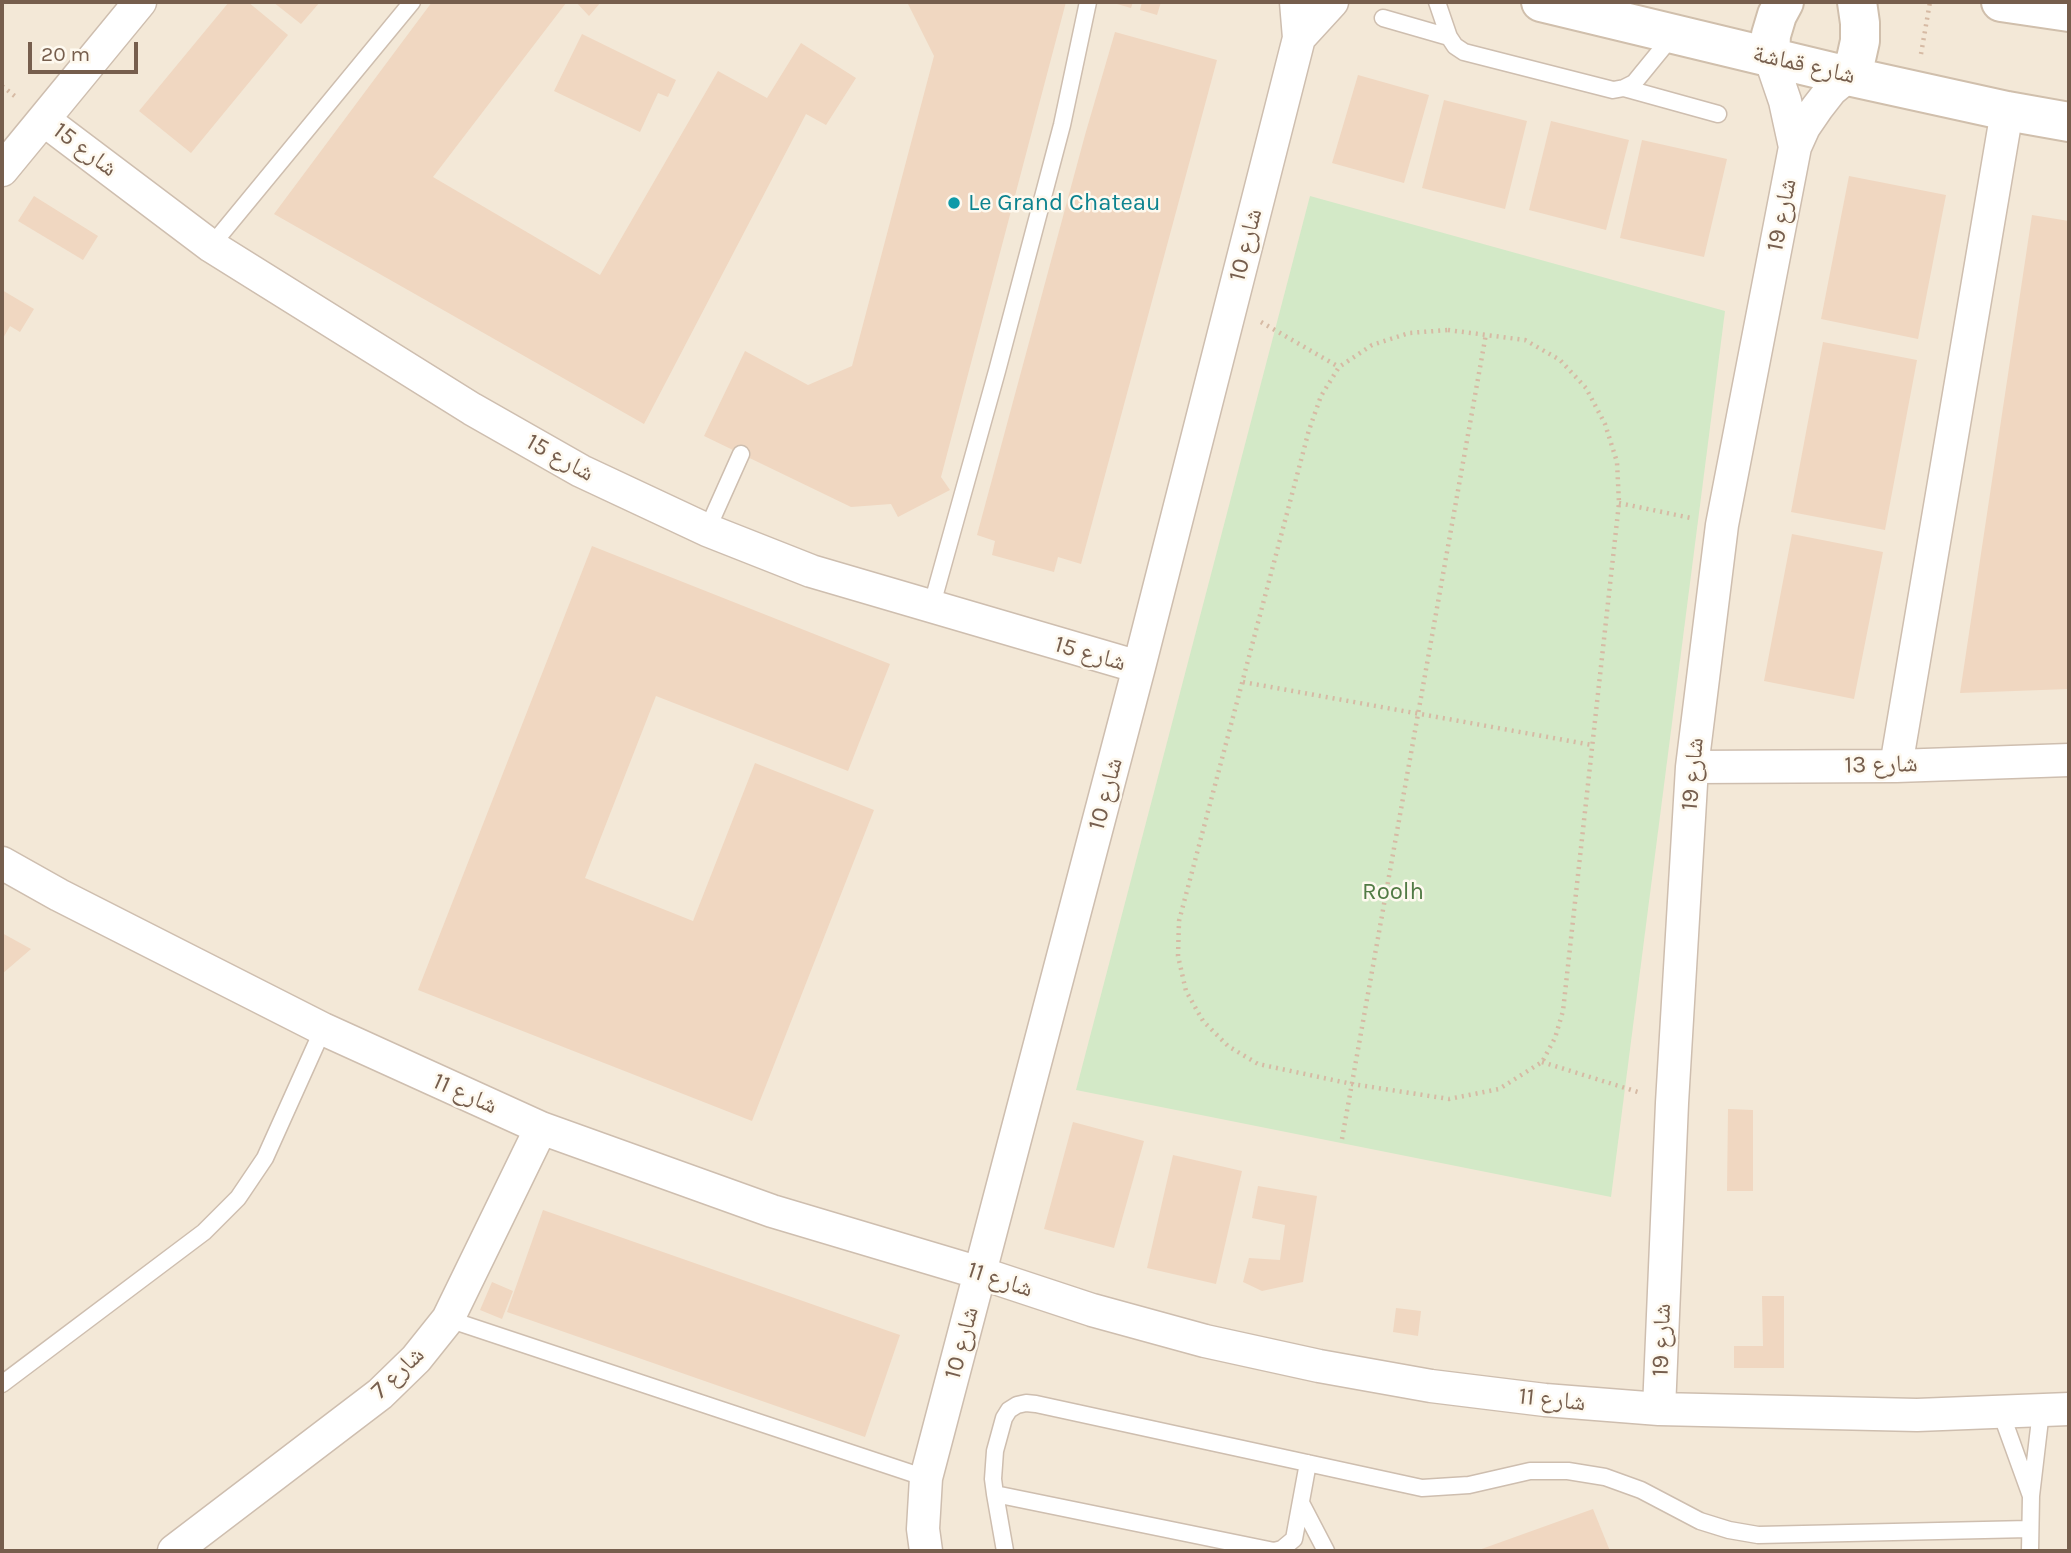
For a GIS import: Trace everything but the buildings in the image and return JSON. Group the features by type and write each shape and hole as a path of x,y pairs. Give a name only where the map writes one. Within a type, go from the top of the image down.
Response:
{"street":[{"path":"2,170 140,2"},
{"name":"شارع 10","path":"926,1551 923,1529 926,1478 1139,667 1299,38 1296,2"},
{"name":"شارع 10","path":"1299,38 1332,2"},
{"name":"شارع قماشة","path":"1541,2 1848,76 2069,122"},
{"path":"1770,57 1771,36 1784,2"},
{"path":"1848,76 1860,41 1857,2"},
{"path":"2001,2 2069,12"},
{"name":"شارع 19","path":"1770,57 1785,101 1795,147"},
{"name":"شارع 19","path":"1659,1409 1672,1103 1692,767 1722,525 1795,147 1817,108 1831,90 1848,76"},
{"path":"1896,766 2007,111"},
{"name":"شارع 15","path":"44,120 211,246 472,409 581,471 707,530 811,571 1139,667"},
{"name":"شارع 13","path":"1692,767 1896,766 2069,760"},
{"name":"شارع 11","path":"2,863 96,914 323,1029 541,1128 772,1210 1117,1317 1205,1341 1319,1366 1431,1386 1545,1400 1659,1409 1917,1415 2055,1410"},
{"name":"شارع 7","path":"174,1551 380,1394 416,1359 448,1320 541,1128"}],"lane":[{"path":"211,246 412,2"},
{"path":"931,608 1062,125 1088,2"},
{"path":"1437,2 1449,37 1455,46 1464,52 1613,90 1634,83 1674,34"},
{"path":"1382,18 1449,37"},
{"path":"1625,88 1718,114"},
{"path":"707,530 741,454"},
{"path":"2,1384 204,1232 238,1198 265,1158 323,1029"},
{"path":"448,1320 926,1478"},
{"path":"1005,1551 993,1465 1004,1418 1009,1410 1026,1403 1422,1488 1469,1485 1530,1471 1568,1471 1605,1477 1641,1490 1700,1521 1790,1543 2029,1529"},
{"path":"2029,1551 2031,1496 2055,1410"},
{"path":"2001,1413 2031,1496"},
{"path":"995,1494 1274,1551 1282,1549 1294,1539 1308,1463"},
{"path":"1301,1503 1326,1551"}],"path":[{"path":"1230,305 1339,367"},
{"path":"1448,330 1486,334 1525,340 1560,360 1586,388 1605,424 1617,462 1619,503 1563,1012 1555,1038 1542,1062 1499,1089 1449,1099 1352,1084 1258,1064 1227,1046 1203,1021 1186,991 1178,956 1179,921 1314,412 1321,396 1339,367 1373,345 1409,332 1448,330"},
{"path":"1342,1139 1486,334"},
{"path":"1619,503 1722,525"},
{"path":"1243,682 1592,745"},
{"path":"1542,1062 1672,1103"}],"shaded area":[{"path":"2,2 2069,2 2069,1551 2,1551"}],"green space":[{"name":"Roolh","path":"1310,196 1725,311 1611,1197 1076,1090"}],"place":[{"name":"Le Grand Chateau","path":"954,203"}]}
